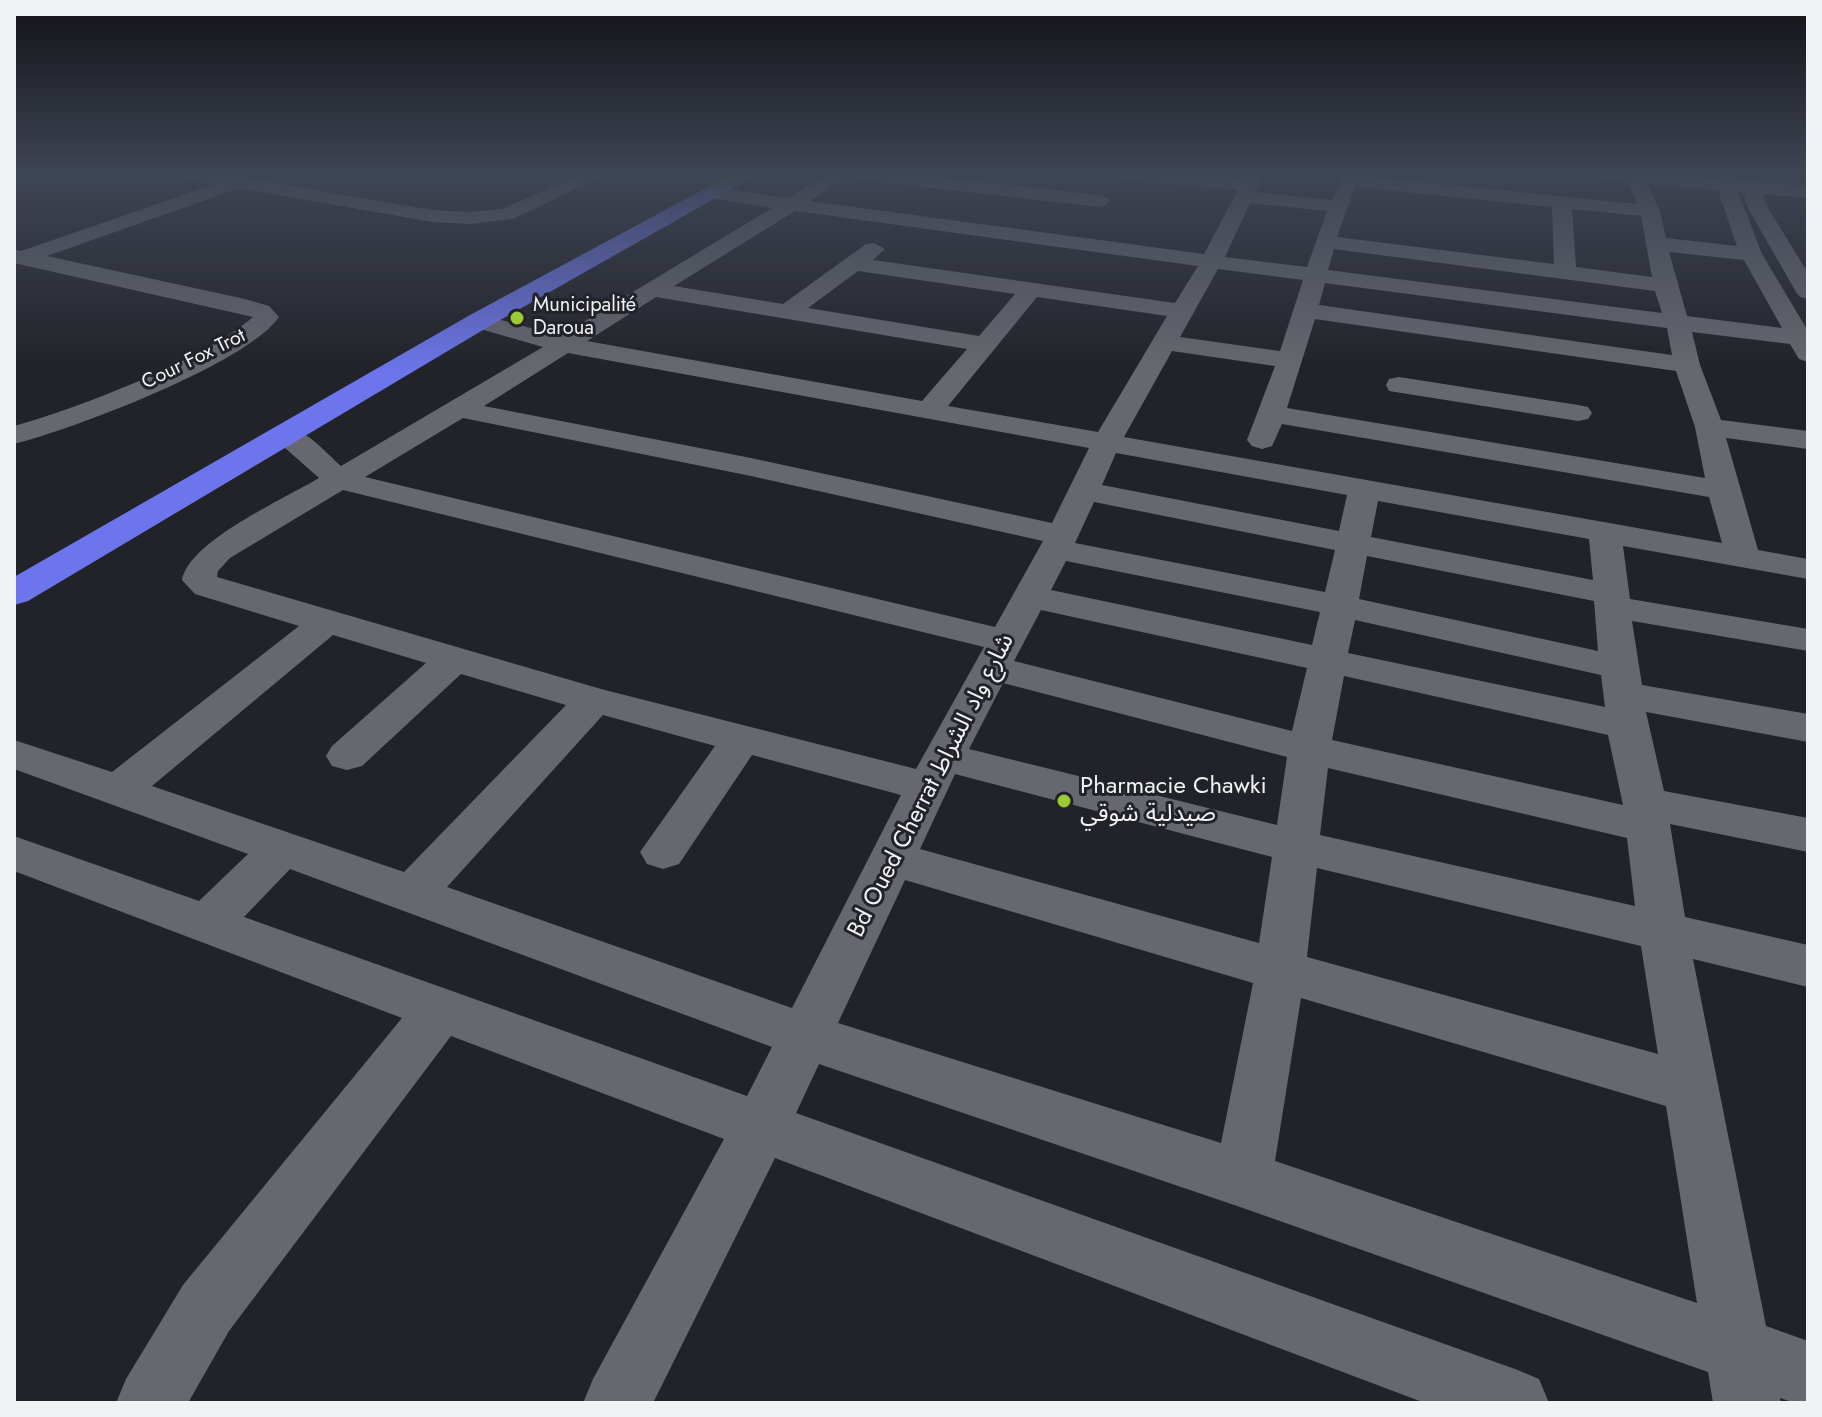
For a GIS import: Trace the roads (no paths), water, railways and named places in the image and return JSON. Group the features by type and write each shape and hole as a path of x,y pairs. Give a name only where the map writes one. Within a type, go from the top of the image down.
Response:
{"highway":[{"path":"14,564 259,424 611,240"},
{"path":"14,593 621,240"}],"street":[{"path":"17,258 69,240"},
{"path":"733,240 459,409 218,551 201,568 199,580 207,587 329,620 594,700 742,739 936,772 1295,846 1808,966"},
{"path":"790,310 886,240"},
{"path":"1052,240 1678,324 1803,346"},
{"name":"Bd Oued Cherrat شارع واد الشراط","path":"629,1399 936,772 1031,597 1106,443 1222,240"},
{"path":"1559,240 1565,272"},
{"path":"1657,240 1665,285 1687,365 1709,427 1743,557"},
{"path":"1747,240 1751,254 1803,346"},
{"path":"1778,240 1798,264 1808,292"},
{"path":"1254,468 1317,276 1325,242 1421,246 1496,263 1665,285"},
{"path":"1658,244 1751,254"},
{"name":"Cour Fox Trot","path":"14,435 43,427 209,356 249,335 267,317 261,311 237,304 17,258"},
{"path":"1491,336 1496,263"},
{"path":"855,264 1032,289 1290,360"},
{"path":"929,410 1032,289"},
{"path":"653,290 984,344"},
{"path":"1306,310 1491,336 1576,381"},
{"path":"479,321 565,345 1808,569"},
{"path":"1391,435 1411,325"},
{"path":"1399,385 1576,381 1687,365"},
{"path":"1576,381 1582,467"},
{"path":"459,409 751,467 1059,542 1338,605 1624,696"},
{"path":"1270,414 1723,490"},
{"path":"1709,427 1808,440"},
{"path":"286,434 339,480 1000,654 1309,749 1647,815 1808,835"},
{"path":"1478,510 1485,451"},
{"path":"1082,490 1808,640"},
{"path":"1243,1179 1280,973 1309,749 1364,490"},
{"path":"1605,533 1624,696 1747,1403"},
{"path":"1031,597 1327,661 1624,696 1808,728"},
{"path":"117,791 329,620"},
{"path":"347,756 455,658"},
{"path":"412,894 594,700"},
{"path":"663,852 742,739"},
{"path":"14,754 805,1036 1243,1179 1808,1374"},
{"path":"208,922 282,849"},
{"path":"14,853 208,922 760,1129 1515,1403"},
{"path":"892,859 1280,973 1693,1089"},
{"path":"150,1403 206,1308 441,1009"}],"place":[{"name":"Municipalité Daroua","path":"517,318"},
{"name":"Pharmacie Chawki صيدلية شوقي","path":"1064,801"}]}
